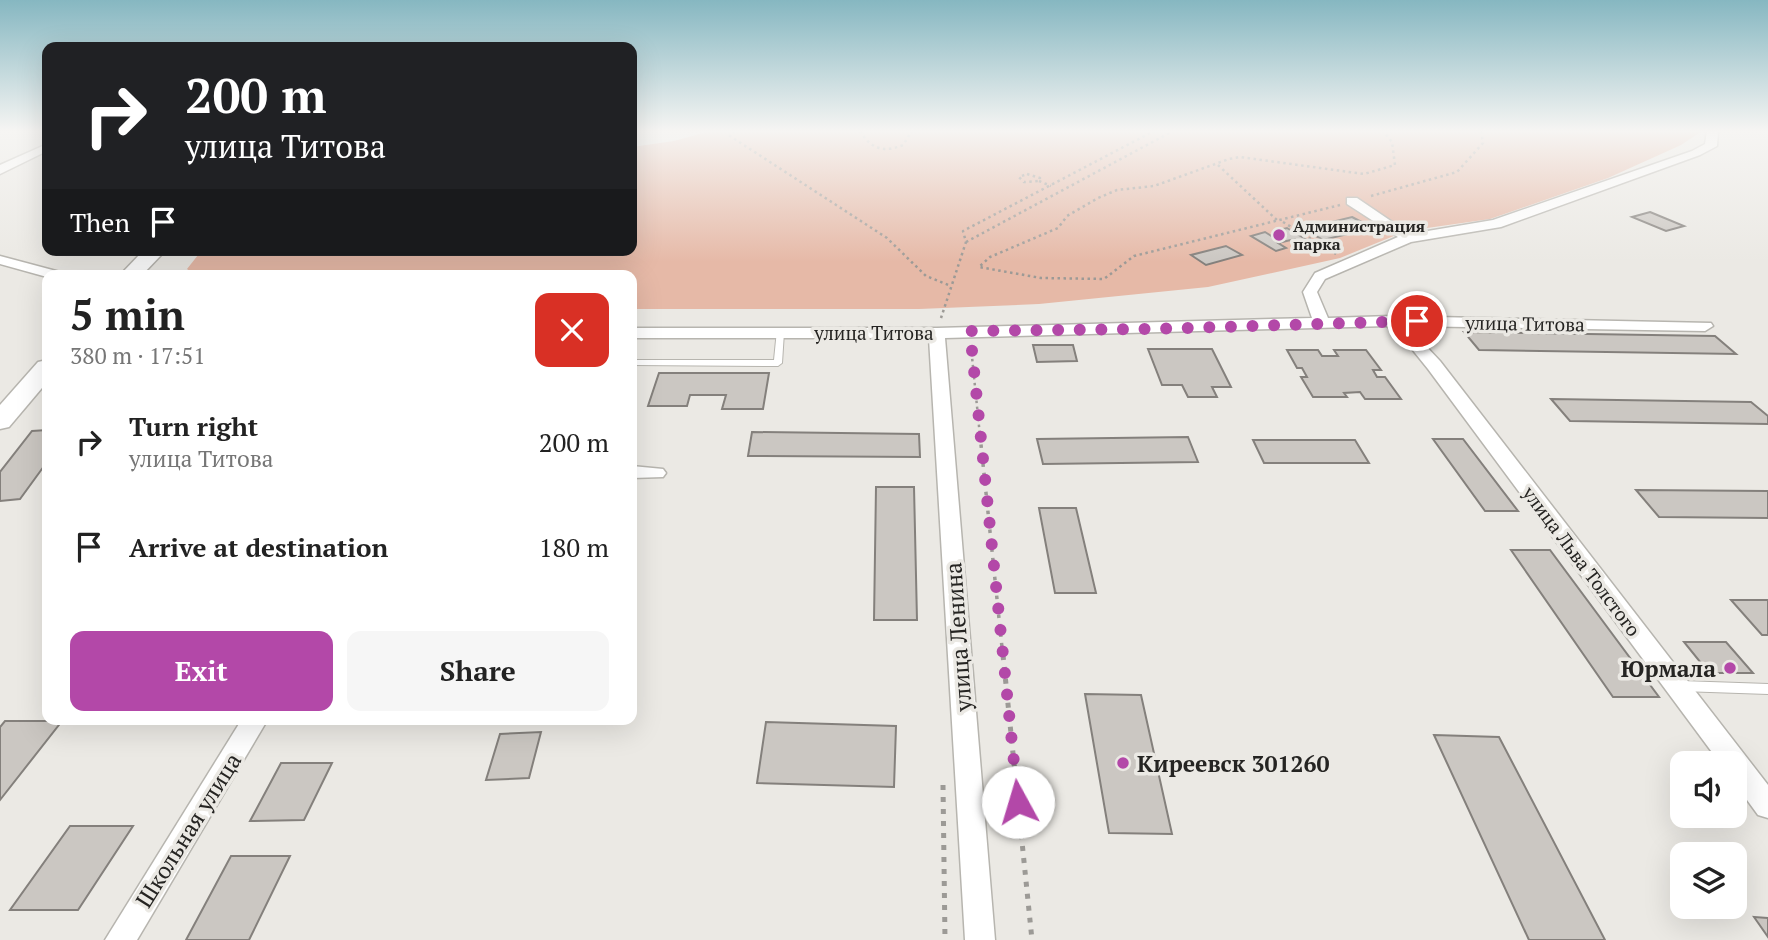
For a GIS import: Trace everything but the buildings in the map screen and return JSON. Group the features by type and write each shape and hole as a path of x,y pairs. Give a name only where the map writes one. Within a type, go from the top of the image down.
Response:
{"main road":[{"path":"135,270 150,256"},
{"path":"0,421 42,373"}],"street":[{"path":"1322,323 1310,292 1320,276 1408,237 1496,224 1635,175"},
{"path":"1352,201 1408,237"},
{"path":"0,260 42,271"},
{"name":"улица Титова","path":"637,334 937,333 1391,321 1705,326"},
{"name":"улица Льва Толстого","path":"1391,321 1409,335 1434,365 1768,806"},
{"name":"улица Ленина","path":"937,333 980,940"},
{"path":"637,472 656,472"},
{"name":"Школьная улица","path":"120,940 252,725"}],"lane":[{"path":"637,363 778,363 780,332"},
{"path":"1678,686 1768,689"}],"path":[{"path":"790,175 887,238 926,276 951,286"},
{"path":"1039,181 1040,178 1035,175 1019,177 1027,183 1039,181 1051,186"},
{"path":"937,333 966,242 963,231 1072,175"},
{"path":"966,242 1091,175"},
{"path":"1188,175 1154,186 1117,190 1098,198 1067,216 1058,228 990,257 979,267 985,272 1001,275 1049,277 1092,283 1114,274 1125,259 1133,256 1281,222 1450,175"},
{"path":"1229,175 1281,222 1349,263"},
{"path":"970,331 1032,940"},
{"path":"943,776 945,940"}],"shaded area":[{"path":"637,175 1615,175 1490,219 1406,231 1340,258 1208,287 1039,304 919,309 637,309 637,270 187,269 197,256 637,256"}],"place":[{"name":"Администрация парка","path":"1279,235"},
{"name":"Юрмала","path":"1730,668"},
{"name":"Киреевск 301260","path":"1123,763"}],"route":[{"path":"1018,802 970,331 1417,321"}]}
